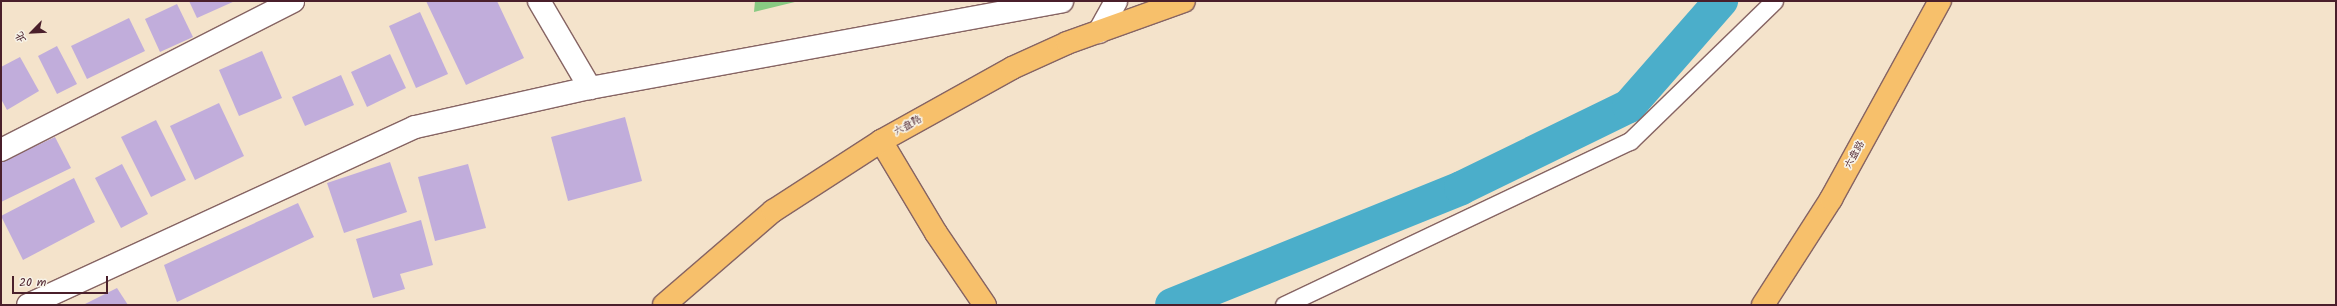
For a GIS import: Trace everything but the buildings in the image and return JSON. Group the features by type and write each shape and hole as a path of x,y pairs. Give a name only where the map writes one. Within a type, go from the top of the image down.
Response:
{"main road":[{"name":"六盘路","path":"664,305 773,210 881,141 1012,68 1098,32 1184,1"},
{"name":"六盘路","path":"1763,305 1831,199 1940,1"},
{"path":"881,141 936,233 985,305"}],"street":[{"path":"1,150 293,1"},
{"path":"539,1 590,88"},
{"path":"28,305 415,128 590,88 1062,1"},
{"path":"1098,32 1116,1"}],"lane":[{"path":"1284,305 1630,141 1774,1"}],"green space":[{"path":"755,1 799,1 754,12"}],"waterway":[{"path":"1172,305 1461,188 1629,106 1721,1"}]}
